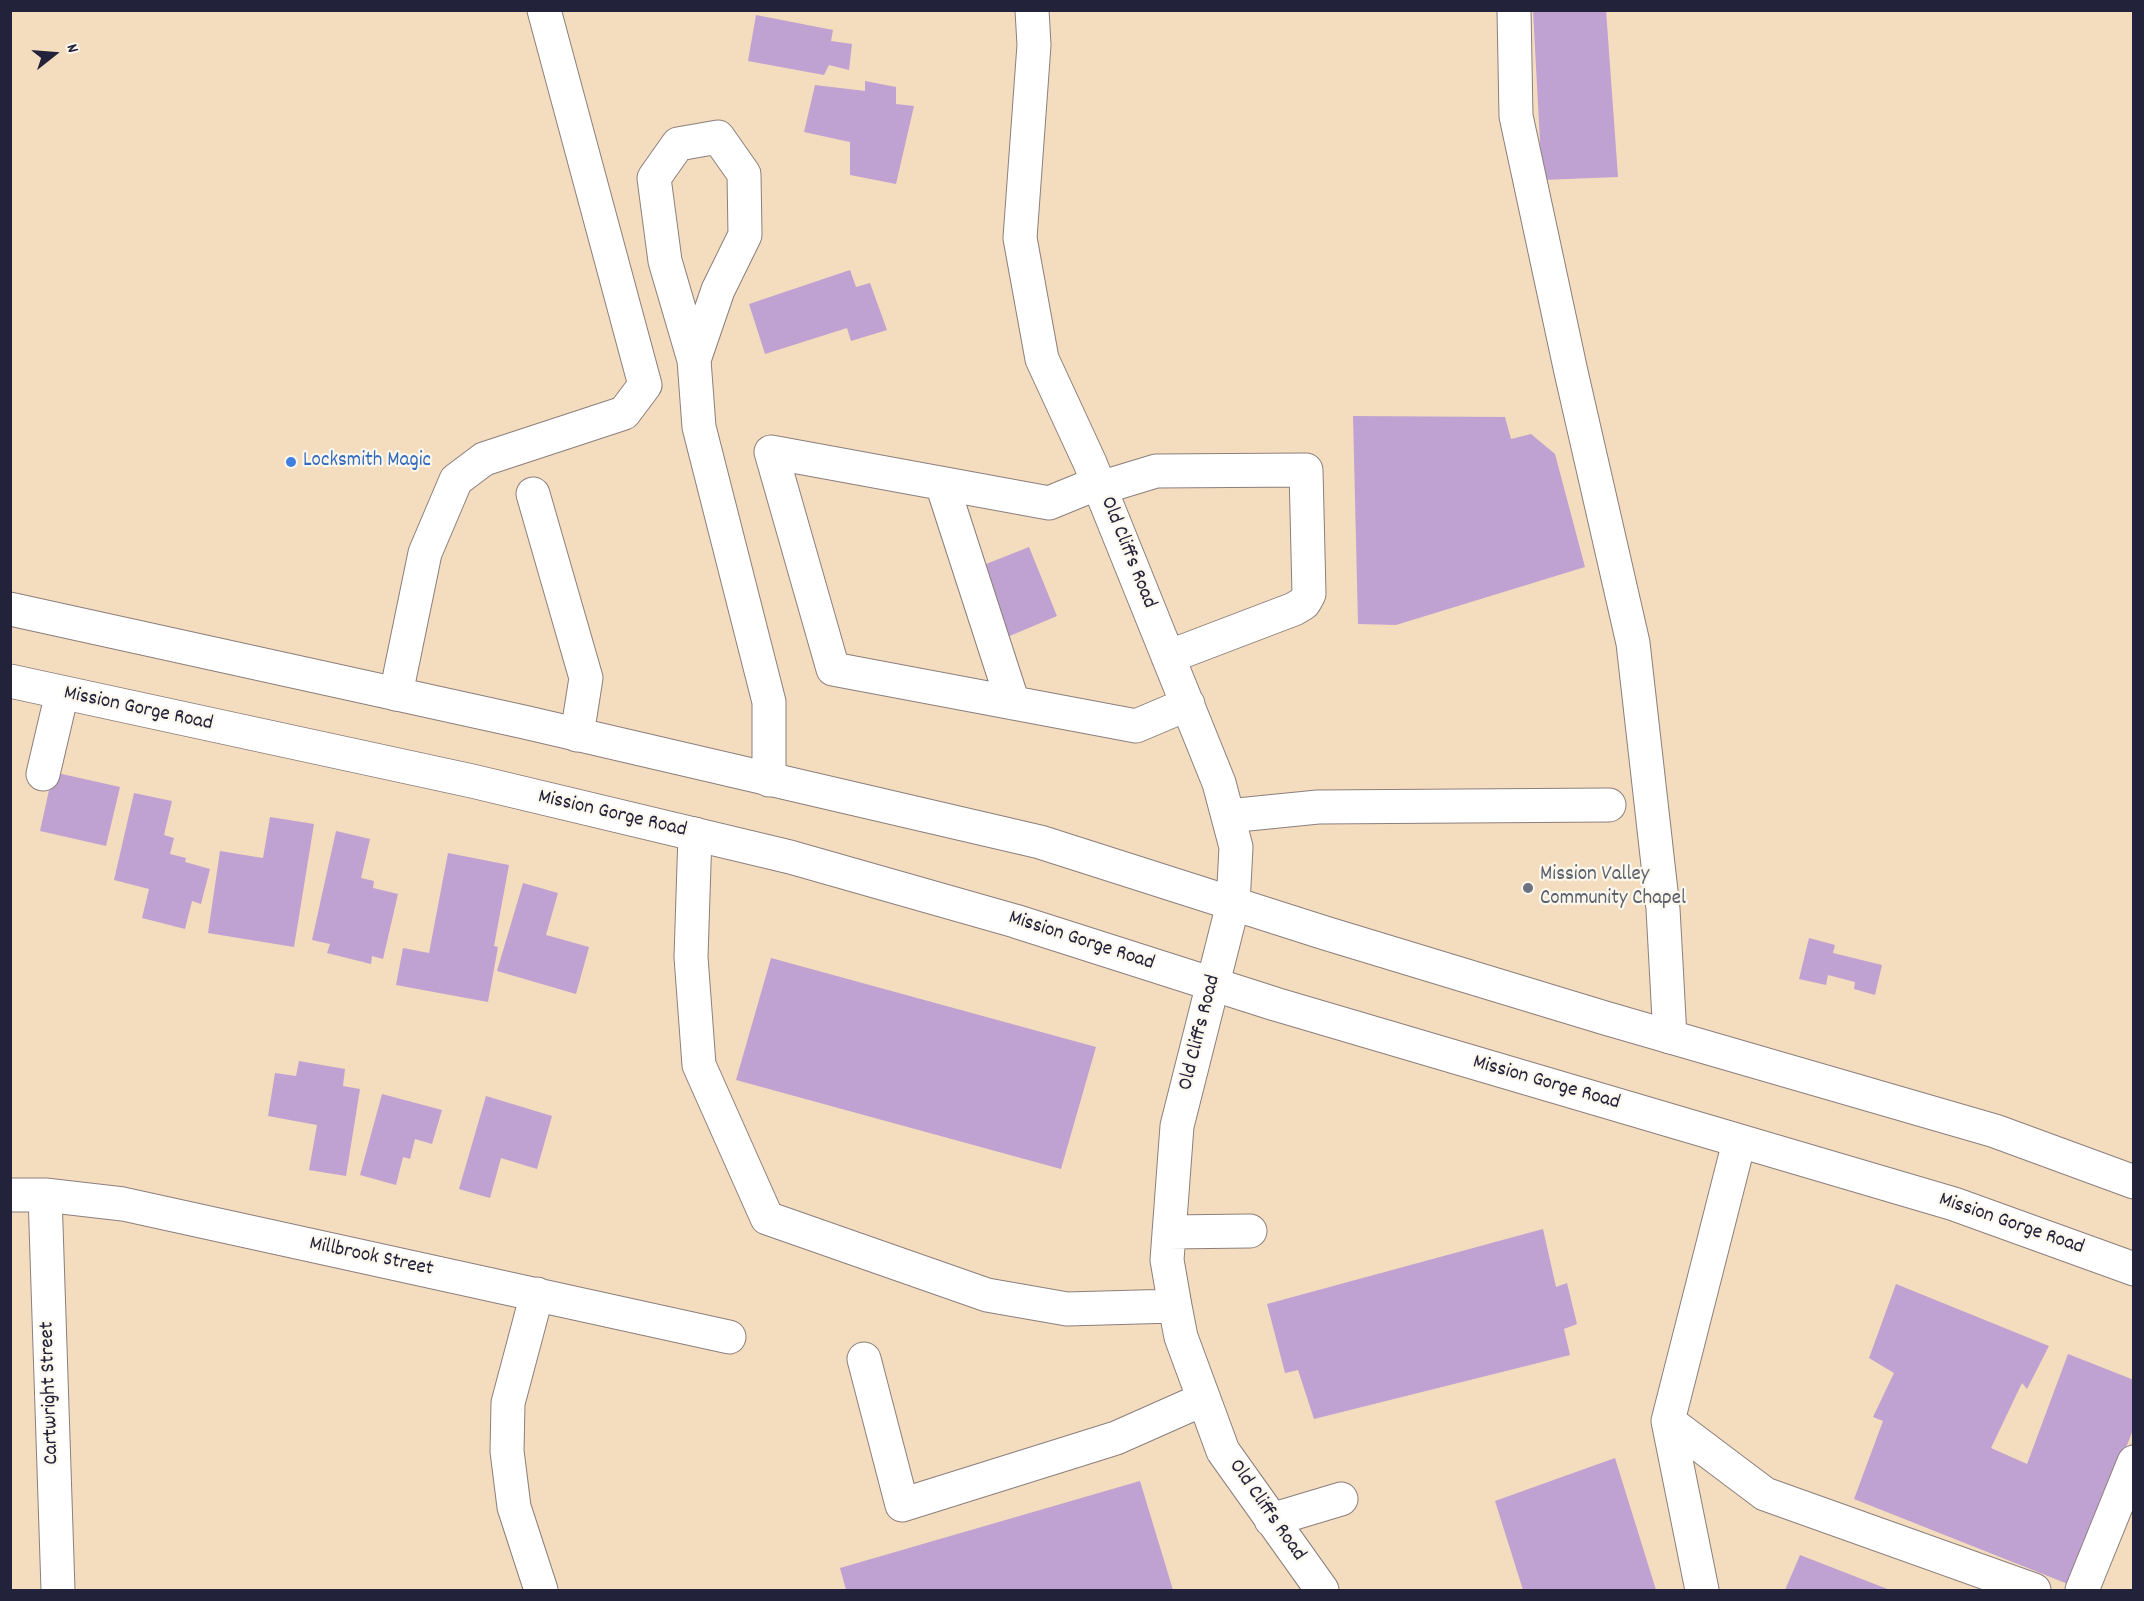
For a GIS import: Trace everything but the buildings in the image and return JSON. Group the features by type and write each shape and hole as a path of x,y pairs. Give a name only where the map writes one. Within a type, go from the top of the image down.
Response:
{"main road":[{"path":"396,694 425,554 456,480 484,459 624,413 645,385 544,10"},
{"name":"Old Cliffs Road","path":"1032,10 1034,45 1020,238 1041,358 1096,478 1188,704 1219,783 1236,847 1233,904 1177,1126 1167,1260 1175,1306 1181,1337 1223,1451 1322,1590"},
{"path":"1514,10 1516,116 1570,372 1633,644 1663,909 1670,1037"},
{"path":"694,360 718,290 745,235 744,174 718,137 678,144 654,178 665,261 694,360 699,427 769,702 769,780"},
{"path":"1168,657 1294,609 1304,603 1309,594 1306,470 1156,471 1096,478 1049,503 771,452 833,669 1136,726 1188,704"},
{"path":"942,483 1013,703"},
{"path":"532,494 586,678 577,735"},
{"path":"10,609 577,735 1040,843 1670,1037 1995,1131 2133,1182"},
{"name":"Mission Gorge Road","path":"10,681 472,782 790,857 1015,921 1214,985 1954,1204 2133,1269"},
{"path":"43,774 62,693"},
{"path":"1228,816 1318,807 1609,805"},
{"path":"695,834 691,957 699,1065 767,1218 987,1295 1067,1309 1175,1306"},
{"path":"1702,1590 1668,1421 1739,1142"},
{"name":"Millbrook Street","path":"10,1195 45,1195 123,1204 729,1337"},
{"name":"Cartwright Street","path":"45,1195 58,1590"},
{"path":"1169,1232 1250,1231"},
{"path":"537,1294 508,1403 507,1451 514,1507 541,1590"},
{"path":"864,1359 902,1505 1116,1438 1204,1400"},
{"path":"1668,1421 1765,1494 2034,1590"},
{"path":"2082,1590 2133,1462"},
{"path":"1271,1520 1341,1499"}],"place":[{"name":"Locksmith Magic","path":"291,462"},
{"name":"Mission Valley Community Chapel","path":"1528,888"}]}
